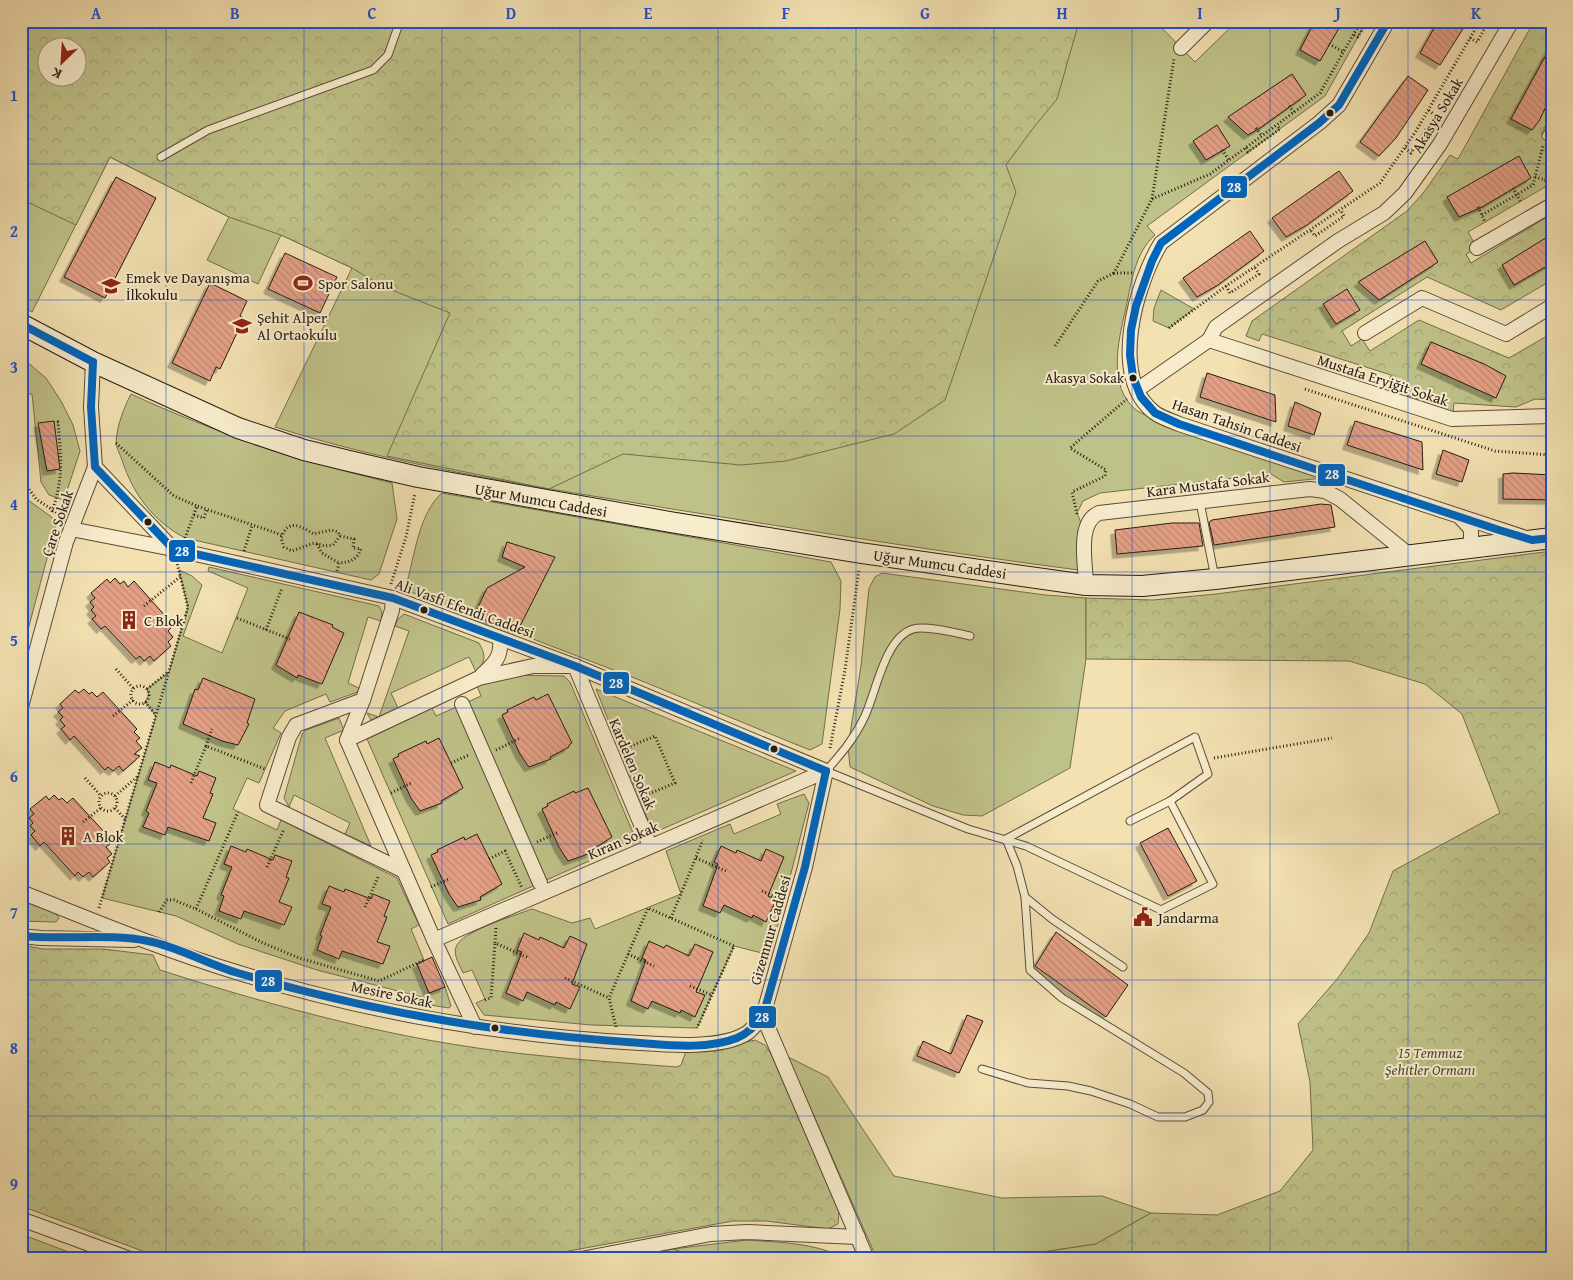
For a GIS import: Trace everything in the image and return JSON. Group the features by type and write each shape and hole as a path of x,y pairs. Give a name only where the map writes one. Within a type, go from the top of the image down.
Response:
{"street":[{"path":"1181,48 1208,21"},
{"name":"Hasan Tahsin Caddesi","path":"1388,21 1339,105 1319,124 1161,243 1147,274 1130,335 1131,377 1137,390 1154,412 1179,424 1459,517 1542,539"},
{"name":"Akasya Sokak","path":"1137,390 1209,340 1216,327 1338,241 1384,213 1405,193 1440,144 1512,21"},
{"path":"1477,248 1552,205"},
{"path":"1365,333 1422,298 1506,334 1552,306"},
{"name":"Uğur Mumcu Caddesi","path":"21,324 93,362 180,403 270,440 304,450 418,477 680,524 861,553 1086,585 1142,586 1215,579 1542,539"},
{"name":"Mustafa Eryiğit Sokak","path":"1209,340 1452,419 1552,416"},
{"path":"93,362 91,407 95,467 149,521 173,549"},
{"name":"Çare Sokak","path":"21,707 71,529 95,467"},
{"name":"Kara Mustafa Sokak","path":"1085,533 1092,516 1099,513 1310,489 1325,491 1340,499 1408,554"},
{"path":"1459,517 1471,529 1470,542 1466,548"},
{"name":"Ali Vasfi Efendi Caddesi","path":"71,529 392,591 500,639 575,666 826,771"},
{"path":"1085,533 1086,585"},
{"path":"392,591 392,610 363,700 347,740 434,940 475,1027"},
{"path":"479,678 498,660 502,650 500,639"},
{"path":"347,740 479,678 534,666 575,666"},
{"name":"Kardelen Sokak","path":"575,666 650,846"},
{"path":"363,700 336,708 296,725 289,737 268,804 404,871"},
{"path":"462,704 540,883"},
{"name":"Kıran Sokak","path":"434,940 826,771"},
{"name":"Gizemnur Caddesi","path":"763,1016 805,866 826,771"},
{"name":"Mesire Sokak","path":"21,892 147,941 236,972 413,1016 475,1027 620,1042 690,1044 728,1040 747,1033 763,1016"},
{"path":"21,936 147,941"},
{"path":"763,1016 867,1259"},
{"path":"21,1219 130,1259"},
{"path":"581,1259 711,1234 746,1232 858,1238"}],"lane":[{"path":"161,157 208,130 372,70 388,55 400,21"},
{"path":"1546,136 1552,126"},
{"path":"1200,502 1215,579"},
{"path":"970,636 942,630 913,629 896,640 865,717 848,746 826,771 968,829 1026,846 1161,910 1213,884 1170,801"},
{"path":"1006,839 1195,737 1208,774 1170,801 1130,821"},
{"path":"982,1070 1019,1081 1068,1086 1091,1091 1130,1104 1158,1117 1185,1117 1203,1110 1209,1102 1208,1093 1184,1073 1062,998 1030,970 1025,897 1017,866 1006,839"},
{"path":"1025,897 1052,919 1122,967"}],"path":[{"path":"1152,199 1210,174 1320,93 1362,21"},
{"path":"1354,35 1358,37 1368,21"},
{"path":"1169,328 1226,286 1311,231 1380,183 1405,148 1480,21"},
{"path":"1470,38 1477,42 1489,21"},
{"path":"1329,44 1344,52"},
{"path":"1114,273 1152,199 1174,54 1181,48"},
{"path":"1289,106 1294,112"},
{"path":"1405,148 1412,153 1435,115 1428,110"},
{"path":"1246,148 1248,152 1272,135 1280,129 1277,125"},
{"path":"1256,128 1262,136"},
{"path":"1482,215 1533,184 1546,136"},
{"path":"1222,150 1229,160"},
{"path":"1545,180 1552,176"},
{"path":"1535,177 1545,180 1548,185"},
{"path":"1513,188 1520,202"},
{"path":"1478,207 1486,222"},
{"path":"1311,231 1315,236 1344,216 1340,211"},
{"path":"1226,286 1230,293 1259,274 1255,268"},
{"path":"1055,346 1098,281 1114,273 1147,274"},
{"path":"1085,533 1075,510 1072,492 1105,476 1106,470 1070,448 1137,390"},
{"path":"21,478 36,499 52,512 60,487 62,469 58,422 54,423"},
{"path":"116,443 174,496 252,526 282,535"},
{"path":"392,591 416,488"},
{"path":"185,538 197,506"},
{"path":"194,515 204,518 207,509"},
{"path":"314,534 331,530 338,532 340,536 354,539 353,548 360,549 356,558 339,563 322,553 316,543 314,534 304,526 296,525 286,529 282,535 281,543 288,550 292,551 316,543 325,546 333,545 340,536"},
{"path":"244,551 252,526"},
{"path":"95,921 188,607 173,549"},
{"path":"337,572 339,563"},
{"path":"826,771 845,670 859,567"},
{"path":"144,606 180,577"},
{"path":"266,630 284,584"},
{"path":"237,618 292,640"},
{"path":"116,669 134,688"},
{"path":"147,689 169,672"},
{"path":"142,686 147,689 149,695 145,702 139,704 133,700 131,693 134,688 142,686"},
{"path":"113,716 133,700"},
{"path":"145,702 156,716"},
{"path":"191,783 212,729"},
{"path":"619,752 654,736 675,784 639,798"},
{"path":"451,763 520,738"},
{"path":"1204,760 1332,738"},
{"path":"206,746 277,775"},
{"path":"115,796 138,776"},
{"path":"85,778 101,796"},
{"path":"390,793 411,783"},
{"path":"100,808 98,801 101,796 107,793 115,796"},
{"path":"115,796 117,802 115,808"},
{"path":"100,808 107,811 115,808"},
{"path":"83,822 100,808"},
{"path":"115,808 125,819"},
{"path":"196,909 238,812"},
{"path":"267,867 287,823"},
{"path":"525,848 559,832"},
{"path":"671,918 705,834"},
{"path":"489,858 506,851 523,891"},
{"path":"696,858 726,871"},
{"path":"365,907 382,869"},
{"path":"431,887 449,879"},
{"path":"762,891 785,902"},
{"path":"159,912 167,900 174,900 263,943 340,971 379,981 424,960"},
{"path":"620,1042 608,998 648,908 734,946 697,1028"},
{"path":"485,1000 491,998 496,923"},
{"path":"496,943 529,958"},
{"path":"628,954 654,966"},
{"path":"565,978 608,998"},
{"path":"690,986 712,995"}],"green space":[{"path":"21,21 1155,21 1195,62 1237,21 1367,21 1325,96 1147,226 1155,235 1142,251 1134,270 1118,350 1118,376 1121,388 1127,399 1138,411 1182,431 1324,478 1284,482 1271,474 1100,493 1083,501 1077,513 1085,533 1086,571 982,557 522,484 373,454 275,427 352,268 281,235 258,284 207,260 229,217 110,157 32,312 21,306"},
{"path":"30,21 1073,21 1077,29 1057,99 1006,165 1016,192 945,400 894,434 786,461 741,465 623,454 549,489 387,456 450,313 384,287 352,268 281,235 229,217 110,157 76,225 21,199 21,28"},
{"path":"1534,21 1552,21 1552,115 1541,134 1550,139 1552,137 1552,183 1468,232 1477,248 1466,254 1471,263 1552,214 1552,280 1501,310 1427,277 1342,331 1351,346 1362,339 1370,351 1419,320 1509,358 1552,333 1552,400 1535,399 1516,407 1454,403 1453,412 1387,388 1391,375 1262,334 1259,341 1246,336 1252,321 1407,211 1424,192 1450,155 1458,159"},
{"path":"1161,290 1194,309 1169,328 1153,321 1154,308"},
{"path":"21,357 46,378 61,401 73,425 80,451 64,500 49,495 41,482 32,394 21,394"},
{"path":"131,394 194,421 259,445 392,483 397,519 379,574 371,580 185,538 174,531 154,515 138,495 117,446 119,423"},
{"path":"442,493 831,562 841,581 840,609 822,744 810,750 642,681 411,592 407,587 407,582 419,534 428,511"},
{"path":"21,495 57,521 21,656"},
{"name":"15 Temmuz Şehitler Ormanı","path":"1552,551 1552,1259 1023,1259 1029,1254 1096,1244 1151,1213 1217,1215 1280,1191 1313,1150 1310,1082 1298,1024 1338,978 1369,933 1393,871 1500,813 1462,714 1425,684 1349,661 1086,659 1086,598 1153,600 1216,594"},
{"path":"209,567 379,606 382,612 381,621 368,617 348,683 359,688 358,692 330,702 326,694 285,711 273,728 281,733 259,783 247,778 233,809 277,830 281,820 397,878 419,925 411,929 424,960 417,964 429,993 445,987 451,1006 449,1008 424,1004 425,998 317,970 238,944 176,916 102,898 156,716 145,702 149,695 147,689 169,672 188,607 179,570 192,576 202,585 183,636 222,653 248,588 208,571"},
{"path":"882,573 1045,595 1086,598 1086,659 1070,768 982,816 963,815 933,806 850,767 848,746 861,666 869,588 875,577"},
{"path":"404,614 479,643 484,658 482,665 476,672 469,657 391,693 398,708 379,716 409,631 395,626 398,619"},
{"path":"510,675 564,676 570,682 636,840 448,924 367,739 432,708 436,716 481,696 477,686 495,677"},
{"path":"596,689 796,771 653,833"},
{"path":"367,713 378,717 371,720"},
{"path":"339,718 344,730 325,738 371,846 345,834 350,823 294,795 289,807 284,798 302,734 306,730"},
{"path":"804,794 809,803 770,955 734,946 697,1028 591,1025 484,1015 476,1003 485,999 472,970 463,973 455,954 456,947 460,941 467,936 489,925 532,909 572,923 590,918 595,929 681,894 666,851 730,824 734,834 781,814 777,804"},
{"path":"21,899 54,911 59,918 56,922 21,921"},
{"path":"21,945 43,949 103,949 153,955 160,970 295,1010 432,1041 525,1054 677,1067 681,1065 686,1051 705,1051 755,1040 765,1045 771,1054 839,1212 838,1224 828,1229 766,1221 733,1221 525,1259 164,1259 21,1206"},
{"path":"788,1057 828,1077 894,1176 1002,1198 1102,1196 1151,1213 1096,1244 1029,1254 1023,1259 877,1259"},
{"path":"21,1234 87,1259 21,1259"},
{"path":"747,1240 810,1246 847,1259 624,1259 673,1249"},
{"path":"673,1249 702,1259 624,1259"}],"building":[{"path":"1315,21 1331,21 1339,28 1320,61 1300,50"},
{"path":"1438,21 1468,21 1440,65 1420,53"},
{"path":"1552,44 1552,94 1539,121 1532,130 1511,119"},
{"path":"1292,74 1306,95 1260,128 1248,135 1228,117"},
{"path":"1408,76 1428,90 1396,138 1379,156 1360,142"},
{"path":"1217,125 1230,146 1206,160 1193,141"},
{"path":"1519,156 1531,178 1482,207 1459,217 1447,197"},
{"path":"1339,171 1353,191 1307,225 1286,237 1272,218"},
{"path":"116,177 156,198 105,298 64,277"},
{"path":"1250,231 1264,251 1218,285 1197,297 1183,278"},
{"path":"1552,234 1552,263 1514,285 1502,265"},
{"path":"1425,241 1438,262 1379,300 1358,282"},
{"name":"Spor Salonu","path":"285,253 337,277 320,313 268,289"},
{"name":"Şehit Alper Al Ortaokulu","path":"210,283 247,301 240,316 244,318 220,369 216,367 210,381 172,363"},
{"path":"1347,289 1360,310 1336,324 1323,304"},
{"path":"1431,342 1484,364 1506,376 1496,398 1421,364"},
{"path":"1207,373 1275,395 1276,422 1200,397"},
{"path":"1295,402 1321,413 1314,435 1288,426"},
{"path":"54,421 60,469 47,471 38,423"},
{"path":"1355,421 1422,442 1423,470 1347,445"},
{"path":"1443,450 1469,460 1462,482 1436,474"},
{"path":"1503,474 1552,475 1552,500 1503,499"},
{"path":"1321,504 1331,505 1335,527 1214,545 1209,522 1212,520"},
{"path":"1172,523 1199,523 1203,546 1117,554 1115,530"},
{"path":"507,542 555,557 517,632 474,616 487,588 525,567 502,557"},
{"name":"C Blok","path":"115,578 120,584 124,581 128,587 134,581 168,619 165,621 171,628 168,631 173,637 168,642 171,646 154,661 150,656 144,661 140,656 136,659 105,626 101,629 92,619 96,616 91,610 94,607 90,602 95,598 91,593 107,579 110,583"},
{"path":"299,612 333,625 332,627 344,633 322,684 298,675 297,678 276,665"},
{"path":"203,678 255,699 247,723 249,724 238,745 222,741 183,724 195,689 198,690"},
{"path":"84,689 89,694 92,692 97,697 103,692 137,729 134,732 140,738 136,741 142,748 134,754 140,756 123,771 119,766 113,771 108,767 105,770 74,736 70,740 61,729 65,726 60,720 63,717 58,712 63,708 60,704 75,690 79,693"},
{"path":"548,694 572,743 569,747 550,757 551,759 529,767 520,754 502,715 508,712 507,710 534,697 536,700"},
{"path":"439,738 463,788 441,801 442,803 420,811 411,798 393,759 399,756 398,754 426,741 427,744"},
{"path":"155,762 170,768 171,765 197,776 199,771 216,778 210,793 213,794 203,818 216,823 209,841 168,827 165,835 143,827 149,813 146,811 157,783 148,780"},
{"path":"588,788 612,837 590,851 591,853 568,861 559,847 542,809 548,806 547,804 574,791 575,793"},
{"name":"A Blok","path":"54,795 59,800 62,798 67,803 73,798 107,835 104,838 110,844 106,847 112,854 107,858 110,862 93,877 89,872 83,877 78,872 75,876 44,842 40,846 31,835 35,831 30,826 33,823 29,818 34,814 30,809 46,796 49,800"},
{"path":"1168,828 1197,881 1168,896 1140,843"},
{"path":"477,834 502,884 480,897 481,900 458,907 449,894 431,855 438,852 437,850 464,837 465,840"},
{"path":"231,846 246,852 247,849 273,860 275,855 292,861 286,877 289,878 279,902 292,907 284,925 244,911 241,919 219,911 224,896 221,895 232,867 224,864"},
{"path":"721,846 736,853 737,850 761,861 766,849 784,857 768,896 776,900 766,922 753,915 752,918 724,905 720,913 703,906 718,864 714,862"},
{"path":"329,886 344,892 345,889 371,899 373,894 390,901 384,916 387,917 377,942 390,946 383,964 342,951 339,959 317,950 322,936 320,935 331,907 322,904"},
{"path":"1056,932 1128,985 1106,1017 1035,966"},
{"path":"524,933 539,940 540,937 564,948 570,936 587,944 572,984 580,987 570,1009 556,1002 555,1005 527,992 523,1001 506,993 522,952 517,950"},
{"path":"649,941 664,948 666,945 689,956 695,944 713,952 696,992 705,995 695,1017 681,1010 680,1013 652,1001 648,1009 631,1001 646,960 642,958"},
{"path":"432,957 445,987 429,993 417,964"},
{"path":"967,1015 983,1021 959,1073 917,1056 923,1041 951,1054"}],"transit line":[{"name":"28","path":"1388,21 1339,105 1319,123 1161,243 1152,261 1136,306 1131,330 1130,355 1133,377 1141,397 1155,413 1179,424 1499,530 1532,540 1552,538"},
{"name":"28","path":"21,324 93,362"},
{"name":"28","path":"93,362 91,407 95,467 173,549 393,598 575,666 826,771"},
{"name":"28","path":"21,936 118,937 148,941 171,947 238,973 285,986 382,1009 479,1026 528,1033 668,1045 697,1046 724,1042 745,1034 763,1016 805,867 826,771"}],"place":[{"name":"Spor Salonu","path":"303,283"},
{"name":"Emek ve Dayanışma İlkokulu","path":"111,286"},
{"name":"Şehit Alper Al Ortaokulu","path":"242,326"},
{"name":"Akasya Sokak","path":"1133,378"},
{"name":"C Blok","path":"129,620"},
{"name":"A Blok","path":"68,836"},
{"name":"Jandarma","path":"1143,917"}]}
